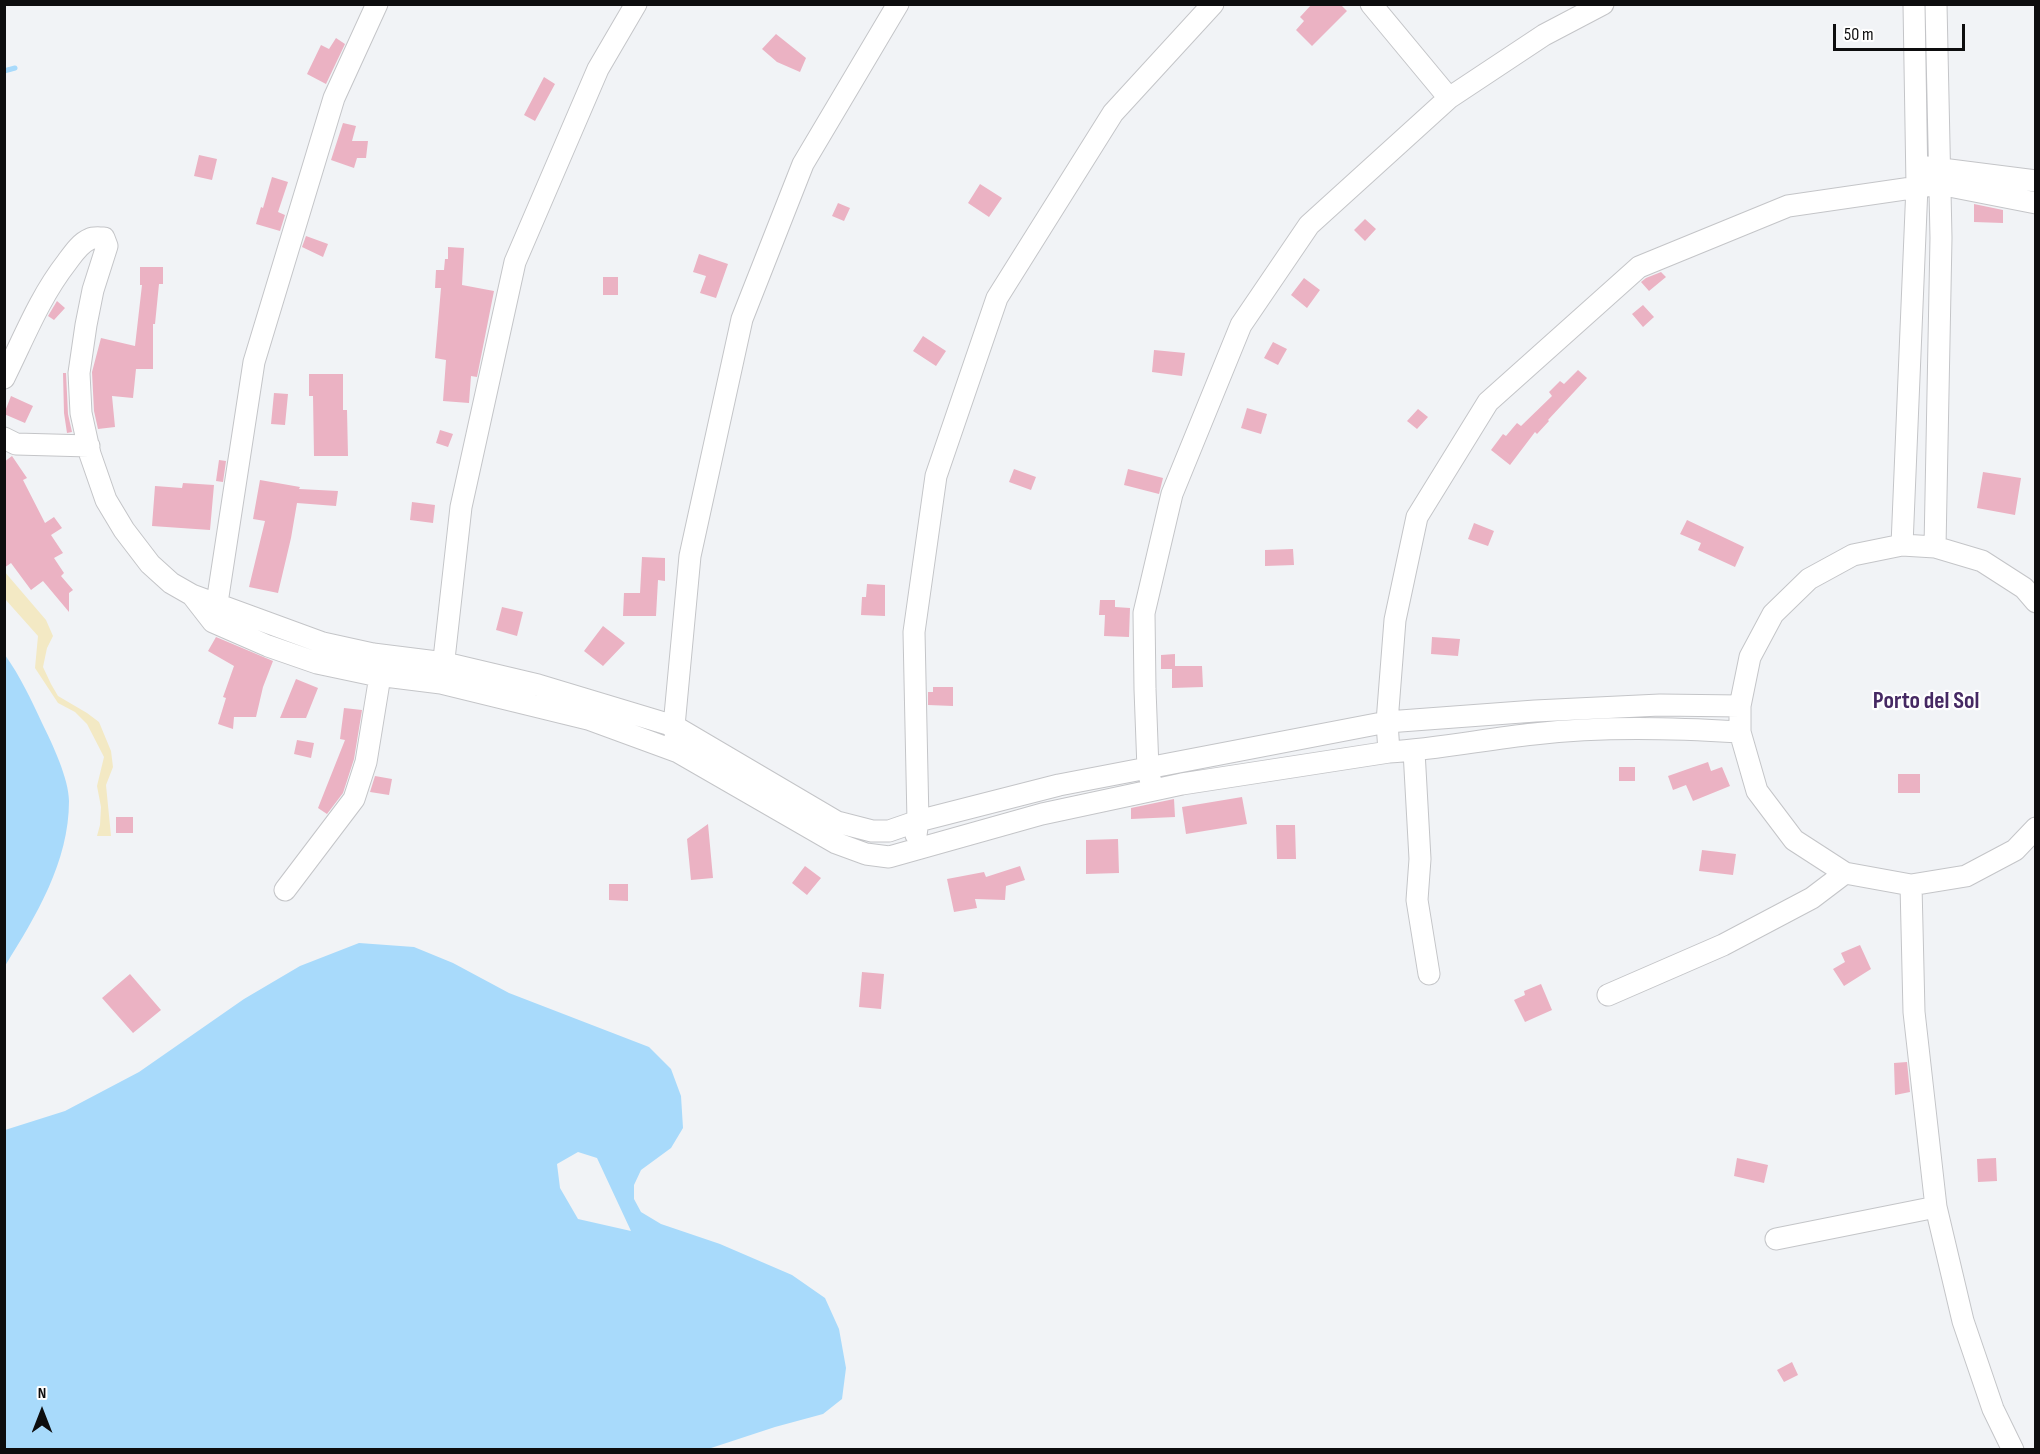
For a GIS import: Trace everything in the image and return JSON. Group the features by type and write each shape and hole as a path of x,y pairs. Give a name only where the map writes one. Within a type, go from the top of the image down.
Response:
{"street":[{"path":"216,612 254,362 334,98 376,4"},
{"path":"441,683 461,507 515,262 598,69 636,4"},
{"path":"678,752 674,726 690,556 742,319 804,164 898,4"},
{"path":"914,849 918,821 914,632 936,476 997,298 1113,113 1213,4"},
{"path":"1371,4 1449,98"},
{"path":"1152,791 1148,769 1144,613 1172,494 1241,325 1309,225 1449,98 1544,35 1603,4"},
{"path":"1902,546 1917,177 1914,4"},
{"path":"1935,547 1941,238 1936,4"},
{"path":"1938,176 2036,203"},
{"path":"1389,752 1387,722 1395,620 1417,518 1488,402 1639,267 1788,206 1917,177 2036,181"},
{"path":"4,378 46,292 62,268 83,243 92,237 104,238 107,246 93,290 80,373 81,413 106,500 124,530 150,564 171,583 268,646 317,663 380,676 441,683 588,719 678,752 836,843 866,854 889,857 1042,814 1152,791 1389,752 1536,733 1662,727 1740,732"},
{"path":"4,438 16,444 89,446"},
{"path":"2036,602 2024,588 1982,561 1935,547 1902,546 1853,555 1809,579 1773,614 1750,657 1740,706 1740,732 1757,791 1794,840 1845,873 1911,885 1966,876 2015,850 2036,828"},
{"path":"216,612 322,643 373,654 445,663 581,697 674,726 837,822 872,831 889,831 918,821 1059,785 1387,722 1648,705 1740,706"},
{"path":"285,890 354,799 366,762 380,676"},
{"path":"1414,750 1420,859 1416,900 1429,974"},
{"path":"1608,995 1723,945 1812,898 1845,873"},
{"path":"1911,885 1914,1012 1936,1207 1963,1322 1993,1409 2013,1449"},
{"path":"1776,1239 1936,1207"}],"sand":[{"path":"4,571 46,620 53,636 47,648 43,667 58,696 99,722 111,751 113,767 106,785 111,836 97,836 101,807 97,786 104,757 87,724 75,712 58,703 35,668 38,636 5,599"}],"water":[{"path":"5,655 25,688 55,751 66,782 69,801 68,824 49,888 5,966"},
{"path":"359,943 414,947 453,963 509,993 649,1047 671,1069 681,1096 683,1128 671,1148 641,1170 634,1185 634,1199 641,1212 661,1224 720,1244 792,1275 825,1298 839,1329 846,1368 842,1399 823,1414 708,1449 5,1449 5,1130 65,1111 139,1072 244,999 300,966","holes":["578,1152 597,1158 631,1231 578,1219 560,1188 557,1164"]}],"building":[{"path":"1312,4 1340,4 1347,11 1312,46 1296,30 1304,21 1300,17"},
{"path":"776,34 806,58 800,72 777,62 762,49"},
{"path":"336,38 345,44 326,84 307,74 321,45 329,49"},
{"path":"544,77 555,84 535,121 524,115"},
{"path":"343,123 356,126 352,141 368,141 366,158 357,158 354,168 331,160"},
{"path":"199,155 217,159 212,180 194,176"},
{"path":"272,177 288,182 278,212 285,215 280,231 256,224"},
{"path":"980,184 1002,198 989,217 968,203"},
{"path":"838,203 850,208 844,221 832,216"},
{"path":"1974,204 2003,210 2003,223 1974,222"},
{"path":"1365,219 1376,229 1365,241 1354,230"},
{"path":"306,236 328,244 323,257 302,247"},
{"path":"448,247 464,248 462,285 494,291 477,377 471,376 469,403 443,401 446,360 435,358 441,288 435,288 436,270 444,270 445,259 448,259"},
{"path":"699,254 728,264 716,298 700,293 706,276 693,272"},
{"path":"140,267 163,267 163,284 159,284 155,324 153,324 153,369 136,369 133,398 112,396 115,427 98,429 94,411 92,372 101,338 135,346 142,285 140,285"},
{"path":"1661,272 1666,277 1649,291 1641,282"},
{"path":"603,277 618,277 618,295 603,295"},
{"path":"1304,278 1320,290 1307,308 1291,295"},
{"path":"57,301 65,308 54,320 48,316"},
{"path":"1643,305 1654,317 1643,327 1632,314"},
{"path":"923,336 946,351 936,366 913,351"},
{"path":"1273,342 1287,349 1278,365 1264,358"},
{"path":"1154,350 1185,353 1182,376 1152,372"},
{"path":"1578,370 1587,378 1537,434 1535,432 1510,465 1491,450 1503,434 1506,436 1517,423 1521,426 1552,396 1549,392 1560,381 1564,384"},
{"path":"63,373 66,373 68,414 72,432 67,433 64,413"},
{"path":"309,374 343,374 343,410 347,410 348,456 314,456 313,396 309,396"},
{"path":"274,393 288,394 285,425 271,424"},
{"path":"11,396 33,406 25,423 4,414"},
{"path":"1247,408 1267,414 1261,434 1241,428"},
{"path":"1418,409 1428,417 1417,429 1407,421"},
{"path":"440,430 453,434 448,447 436,443"},
{"path":"12,456 27,478 23,480 45,523 54,517 62,528 51,535 63,553 54,558 64,573 61,576 73,590 69,593 69,612 43,581 31,590 11,563 4,568 4,462"},
{"path":"219,460 226,461 223,482 216,481"},
{"path":"1014,469 1036,477 1031,490 1009,482"},
{"path":"1128,469 1163,478 1159,494 1124,485"},
{"path":"1983,472 2021,478 2015,515 1977,508"},
{"path":"260,480 300,487 299,489 338,491 336,506 297,503 278,593 249,587 265,521 253,519"},
{"path":"183,483 214,485 210,530 152,526 155,486 182,488"},
{"path":"412,502 435,505 433,523 410,520"},
{"path":"1687,520 1744,547 1735,567 1698,550 1701,543 1680,534"},
{"path":"1474,523 1494,531 1488,546 1468,539"},
{"path":"1293,549 1294,565 1265,566 1265,550"},
{"path":"642,557 665,558 665,581 658,580 656,616 623,616 624,593 640,593"},
{"path":"867,584 885,585 885,616 861,615 862,597 866,597"},
{"path":"1100,600 1115,600 1115,607 1130,608 1129,637 1104,636 1105,615 1099,615"},
{"path":"502,607 523,612 517,636 496,630"},
{"path":"603,626 625,643 603,666 584,651"},
{"path":"216,637 273,661 263,687 256,717 234,717 233,729 218,724 226,698 223,697 234,666 208,651"},
{"path":"1432,637 1460,639 1458,656 1431,654"},
{"path":"1175,654 1175,666 1202,666 1203,687 1172,688 1172,669 1161,669 1161,655"},
{"path":"296,679 318,688 306,718 280,718"},
{"path":"933,687 953,687 953,706 928,705 928,692 933,692"},
{"path":"344,708 362,710 354,759 343,793 327,814 318,808 345,740 340,739"},
{"path":"297,740 314,743 311,758 294,754"},
{"path":"1708,762 1711,771 1722,767 1730,786 1693,801 1686,785 1673,790 1668,776"},
{"path":"1619,767 1635,767 1635,781 1619,781"},
{"path":"1898,774 1920,774 1920,793 1898,793"},
{"path":"375,776 392,779 389,795 370,792"},
{"path":"1242,797 1247,824 1186,834 1182,807"},
{"path":"1174,799 1175,817 1131,819 1131,808"},
{"path":"116,817 133,817 133,833 116,833"},
{"path":"708,824 713,878 691,880 687,839"},
{"path":"1276,825 1295,825 1296,859 1277,859"},
{"path":"1118,839 1119,873 1086,874 1086,840"},
{"path":"1702,850 1736,854 1733,875 1699,871"},
{"path":"805,866 821,878 807,895 792,883"},
{"path":"1020,866 1025,880 1006,886 1005,900 975,899 977,908 954,912 947,879 984,872 986,877"},
{"path":"609,884 628,884 628,901 609,900"},
{"path":"1860,945 1871,969 1844,986 1833,969 1845,962 1841,953"},
{"path":"862,972 884,974 881,1009 859,1007"},
{"path":"130,974 161,1010 133,1033 102,998"},
{"path":"1541,984 1552,1010 1525,1022 1514,1000 1525,995 1524,991"},
{"path":"1907,1062 1910,1092 1895,1095 1894,1063"},
{"path":"1737,1158 1768,1165 1764,1183 1734,1176"},
{"path":"1996,1158 1997,1181 1978,1182 1977,1159"},
{"path":"1792,1362 1798,1375 1784,1382 1777,1370"}],"waterway":[{"path":"4,71 15,68"}],"district":[{"name":"Porto del Sol","path":"1926,702"}]}
